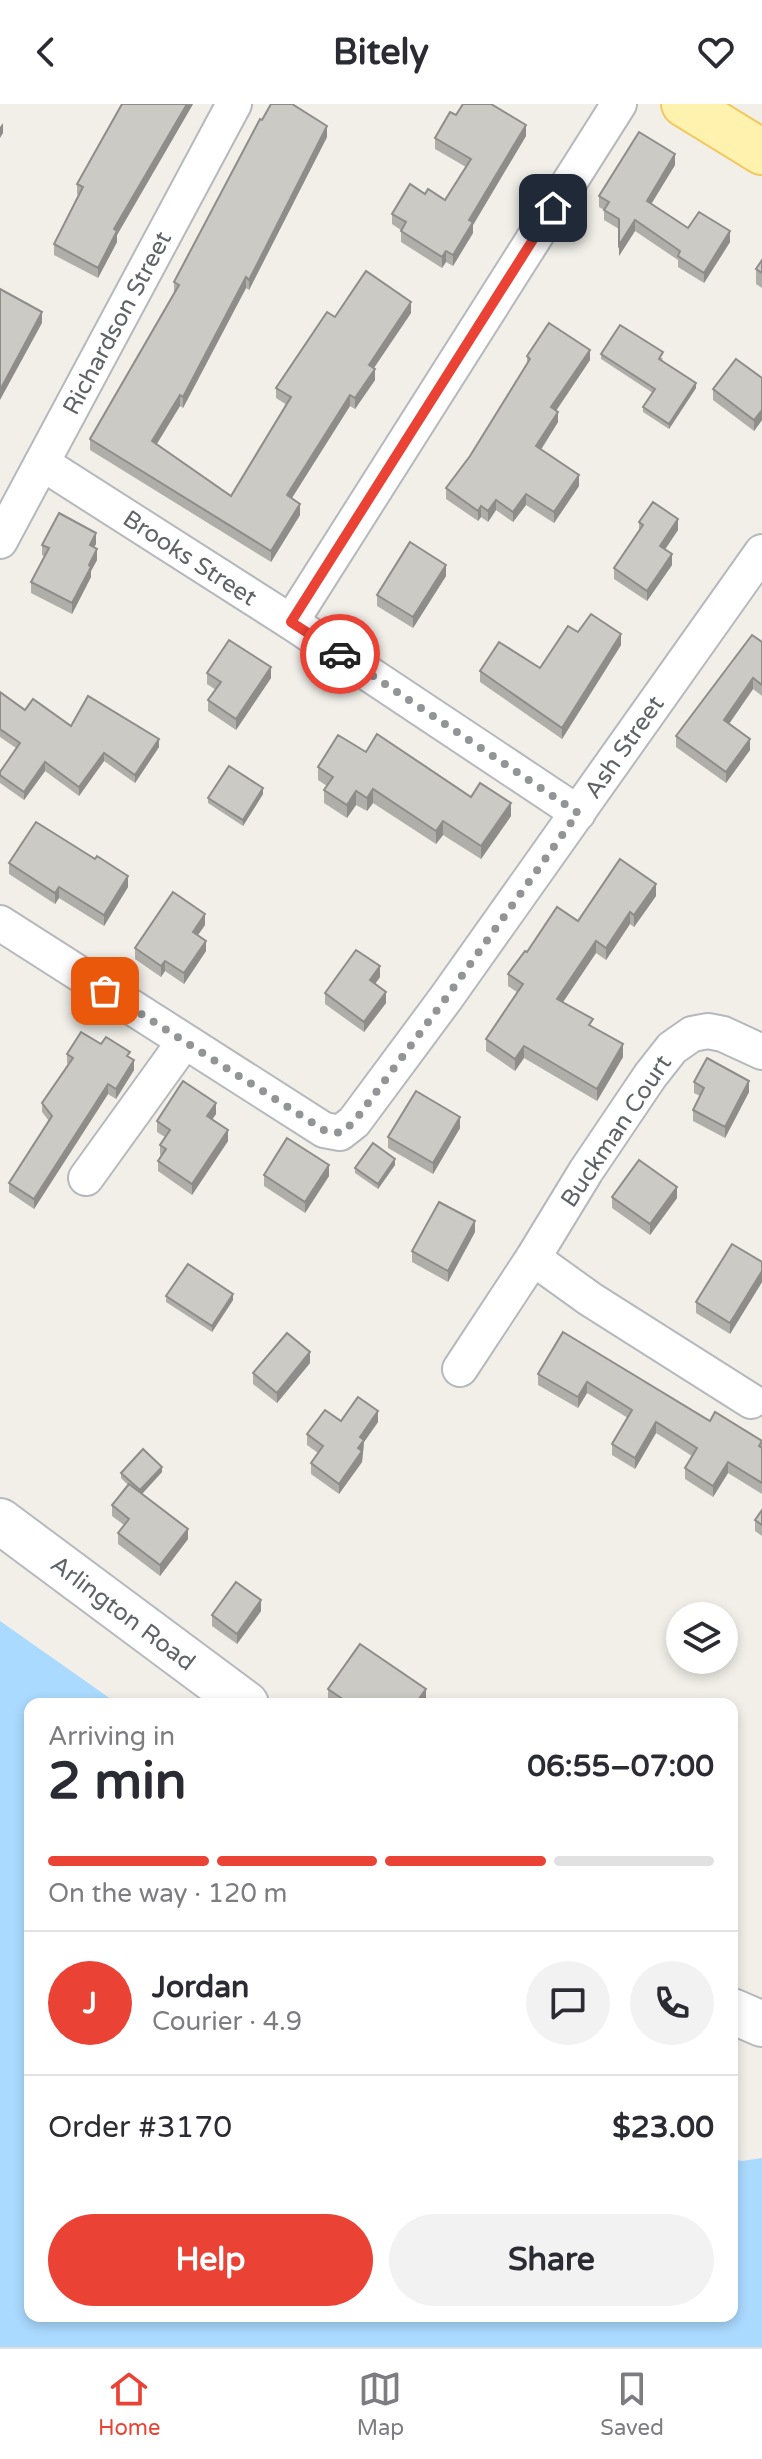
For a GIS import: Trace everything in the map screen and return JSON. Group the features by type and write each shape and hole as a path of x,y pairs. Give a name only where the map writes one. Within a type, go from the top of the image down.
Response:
{"main road":[{"path":"684,104 762,152"}],"street":[{"name":"Richardson Street","path":"0,541 234,104"},
{"path":"291,622 619,104"},
{"name":"Brooks Street","path":"42,463 291,622 578,813"},
{"name":"Ash Street","path":"184,1042 324,1130 340,1133 354,1122 762,552"},
{"path":"0,923 184,1042 86,1178"},
{"name":"Buckman Court","path":"460,1369 586,1171 672,1048 692,1034 708,1031 723,1034 762,1052"},
{"path":"533,1258 590,1299 758,1398"},
{"name":"Arlington Road","path":"0,1521 238,1698"},
{"path":"738,2014 762,2024"}],"water":[{"path":"0,1621 109,1698 24,1698 24,2322 738,2322 738,2160 762,2158 762,2347 0,2347"}],"building":[{"path":"122,104 187,104 114,229 117,231 98,268 54,244 83,187 77,184"},
{"path":"271,104 292,104 327,126 249,280 246,277 183,397 180,395 152,441 231,496 291,397 276,388 327,312 335,317 366,271 411,302 369,365 375,369 355,398 350,395 287,495 300,504 271,551 90,439 179,285 174,282 260,119"},
{"path":"463,104 491,104 526,125 469,220 473,222 453,255 446,251 442,257 401,231 406,222 392,214 410,184 425,194 428,189 445,200 471,159 435,138 450,112 456,115"},
{"path":"639,132 675,154 647,201 688,228 699,212 730,231 704,273 678,256 680,251 635,220 619,245 619,219 604,210 609,202 599,196"},
{"path":"0,289 42,312 0,390"},
{"path":"549,323 590,350 551,407 558,412 536,446 579,475 554,512 526,494 513,512 496,500 488,511 481,506 478,511 446,488 470,456"},
{"path":"620,325 663,352 659,359 696,383 669,424 643,407 655,389 601,354"},
{"path":"736,359 762,378 762,410 754,420 713,389"},
{"path":"653,502 678,519 660,546 672,554 647,591 614,568 643,525 639,522"},
{"path":"59,513 96,533 90,545 97,549 89,565 91,567 72,603 31,582 49,548 42,545"},
{"path":"410,542 446,565 413,617 377,595"},
{"path":"591,614 621,634 562,728 480,671 499,642 540,668 568,626 578,632"},
{"path":"752,635 762,642 762,685 753,678 724,720 750,739 726,772 676,736"},
{"path":"229,640 271,667 236,719 208,700 221,682 207,673"},
{"path":"0,692 25,710 33,699 71,726 88,696 159,739 135,775 104,753 79,787 45,762 24,792 0,775 20,743 0,729"},
{"path":"377,734 471,797 480,783 511,803 481,846 443,821 436,831 373,789 367,798 356,791 347,805 324,790 333,777 318,767 338,735 366,752"},
{"path":"229,766 263,788 243,820 208,798"},
{"path":"36,822 128,876 104,915 59,887 55,893 9,863"},
{"path":"620,859 656,884 634,915 630,912 606,948 596,941 557,999 593,1019 589,1025 623,1044 597,1089 524,1046 515,1059 486,1039 523,984 508,974 557,907 578,921"},
{"path":"173,892 205,914 193,932 206,941 184,973 165,961 161,966 135,948"},
{"path":"356,950 380,966 370,980 386,992 364,1022 325,993"},
{"path":"81,1032 101,1044 106,1037 130,1052 127,1056 134,1060 116,1089 108,1084 34,1199 9,1183 52,1116 42,1103 73,1058 67,1054"},
{"path":"707,1058 749,1081 725,1127 693,1110 704,1088 694,1082"},
{"path":"183,1081 216,1103 207,1116 228,1130 192,1184 158,1161 166,1149 160,1145 170,1130 157,1121"},
{"path":"416,1091 460,1117 433,1163 388,1137"},
{"path":"287,1138 329,1165 305,1202 264,1175"},
{"path":"373,1143 395,1159 378,1184 355,1168"},
{"path":"639,1160 677,1187 650,1224 612,1197"},
{"path":"439,1202 475,1221 448,1271 412,1251"},
{"path":"732,1244 762,1262 762,1271 730,1323 696,1302"},
{"path":"188,1264 233,1294 212,1326 166,1296"},
{"path":"563,1332 710,1421 715,1412 762,1441 759,1446 762,1448 762,1483 728,1462 713,1486 685,1468 697,1448 656,1422 635,1458 612,1444 632,1410 587,1382 578,1397 538,1374"},
{"path":"287,1333 310,1352 277,1393 253,1373"},
{"path":"358,1397 378,1411 360,1437 364,1440 358,1448 362,1451 339,1484 311,1463 323,1446 307,1434 325,1410 341,1421"},
{"path":"143,1449 162,1467 140,1490 121,1473"},
{"path":"129,1484 188,1529 160,1565 118,1533 129,1519 112,1505"},
{"path":"762,1510 762,1525 755,1520"},
{"path":"236,1582 261,1600 237,1634 212,1615"},
{"path":"360,1644 426,1689 419,1698 341,1698 328,1689"}],"way so far":[{"path":"105,991 324,1130 340,1133 354,1122 578,813 340,654"}],"route":[{"path":"340,654 291,622 553,208"}]}
